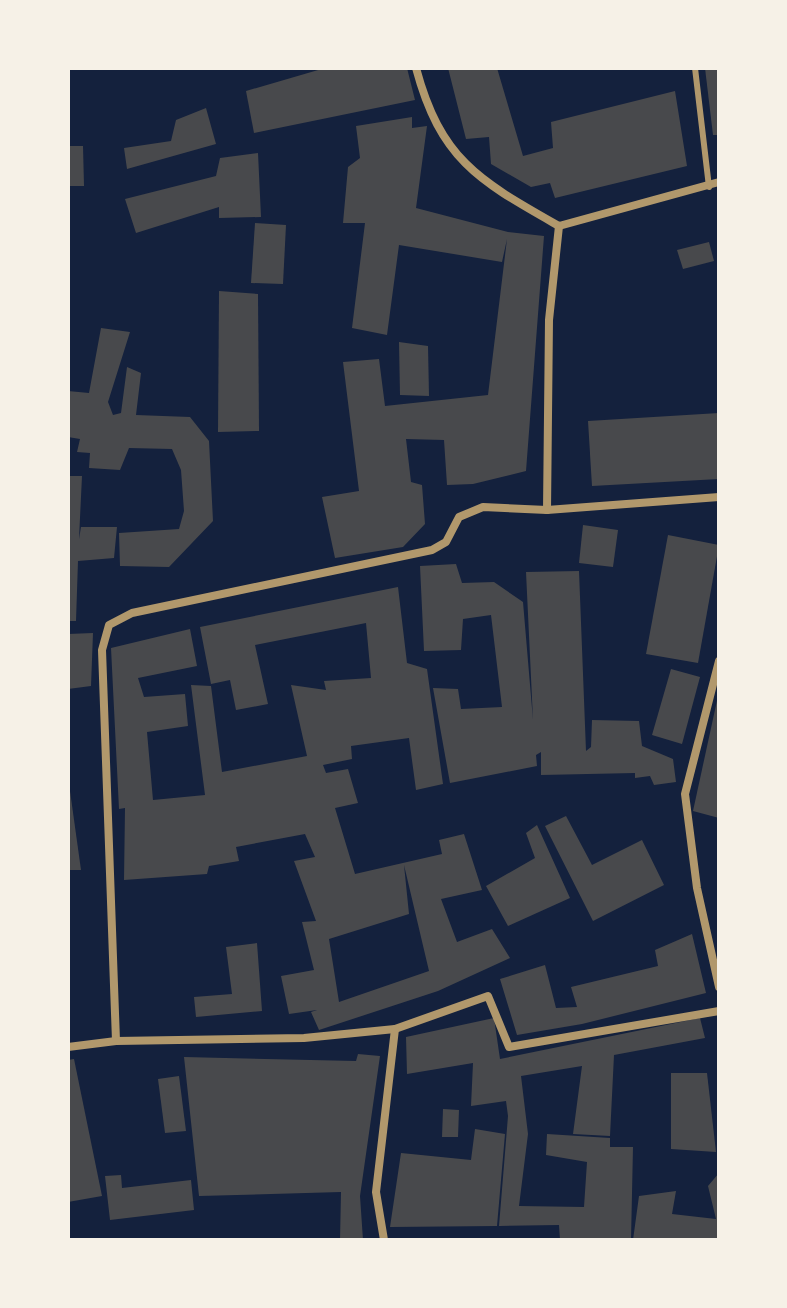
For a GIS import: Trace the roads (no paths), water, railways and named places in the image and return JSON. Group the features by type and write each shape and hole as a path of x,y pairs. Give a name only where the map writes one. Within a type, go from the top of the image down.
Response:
{"street":[{"path":"416,68 426,107 460,161 503,194 559,226 719,182"},
{"path":"547,510 549,320 559,226"},
{"path":"116,1041 102,650 109,625 132,613 432,550 446,542 459,517 483,507 547,510 719,497"},
{"path":"719,661 685,794 697,888 719,987"},
{"path":"68,1047 116,1041 304,1038 395,1029 488,996 509,1047 719,1011"},
{"path":"384,1240 376,1192 395,1029"}],"lane":[{"path":"695,68 709,187"}]}
